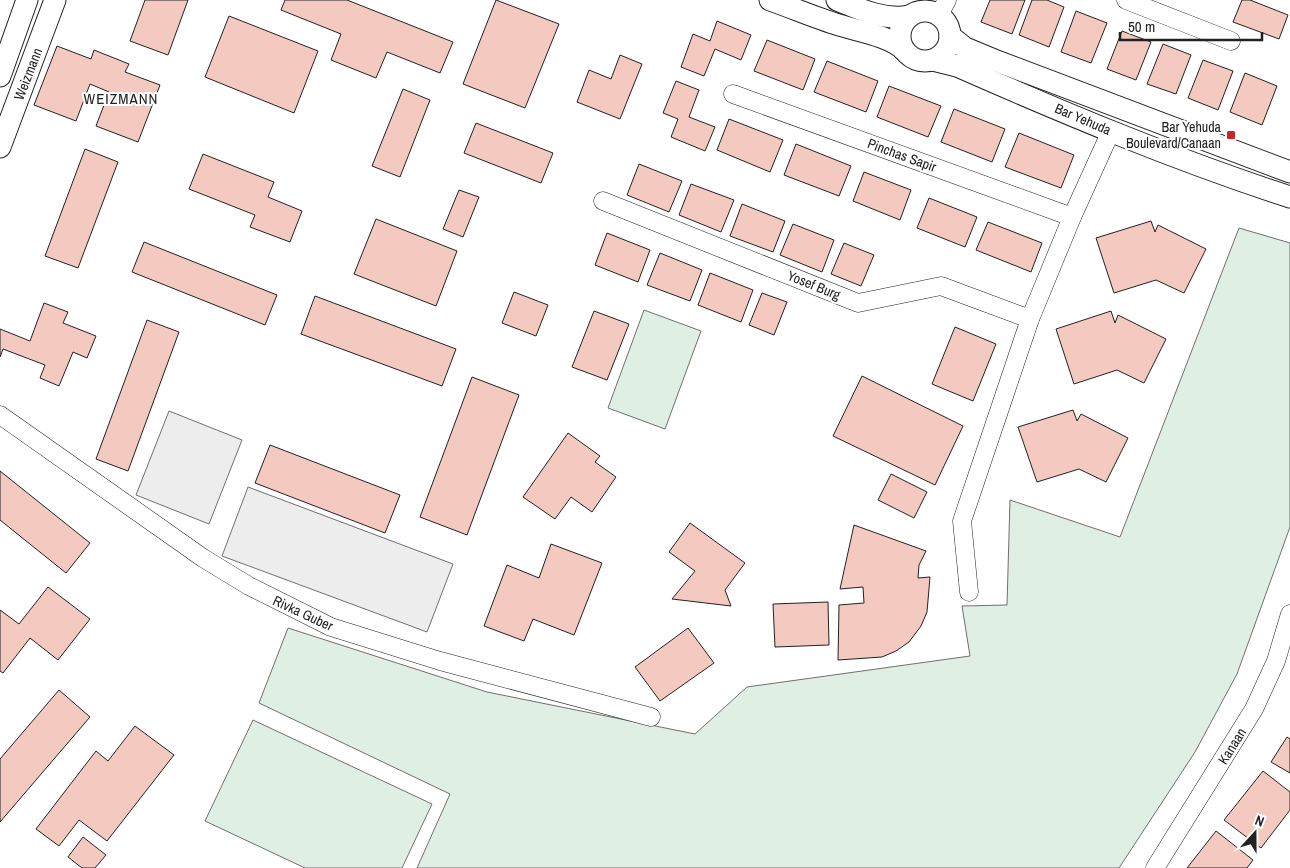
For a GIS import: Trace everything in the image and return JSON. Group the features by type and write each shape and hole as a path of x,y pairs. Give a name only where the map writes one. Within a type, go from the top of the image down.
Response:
{"street":[{"name":"Weizmann","path":"0,76 27,0"},
{"path":"770,0 838,25 877,36 900,46 917,60 933,60 946,50 950,36 943,7 900,18 868,12 837,0"},
{"path":"1126,0 1231,41"},
{"name":"Weizmann","path":"0,147 48,2"},
{"path":"904,50 900,35 904,22 909,16"},
{"name":"Bar Yehuda","path":"950,36 965,48 994,60 1290,172"},
{"name":"Bar Yehuda","path":"933,60 957,66 1111,131 1242,182 1290,197"},
{"name":"Pinchas Sapir","path":"733,94 1072,217"},
{"path":"969,592 962,521 1030,319 1072,217 1111,131"},
{"name":"Yosef Burg","path":"604,201 858,303 941,286 1030,319"},
{"name":"Rivka Guber","path":"0,414 203,558 249,586 331,627 440,661 651,717"},
{"name":"Kanaan","path":"1154,868 1254,709 1276,661 1290,614"}],"green space":[{"path":"1239,228 1290,243 1290,527 1237,674 1195,752 1119,868 417,868 450,794 259,703 288,628 487,692 695,734 747,687 970,656 962,606 1007,605 1010,500 1120,537"},
{"path":"644,310 701,331 665,429 608,408"},
{"path":"253,720 432,804 402,868 305,868 205,821"}],"shaded area":[{"path":"169,411 242,440 209,524 136,495"},
{"path":"248,487 453,564 427,632 222,556"}],"building":[{"path":"145,0 188,0 168,55 130,41"},
{"path":"285,0 347,0 453,42 440,73 387,52 376,78 331,60 341,34 281,10"},
{"path":"496,0 559,24 525,108 463,84"},
{"path":"990,0 1025,0 1012,34 981,22"},
{"path":"1032,0 1047,0 1064,7 1049,47 1019,35"},
{"path":"1242,0 1250,0 1288,15 1279,39 1233,22"},
{"path":"1076,11 1107,23 1091,63 1061,52"},
{"path":"229,16 318,51 294,113 205,77"},
{"path":"717,21 751,35 741,60 715,49 704,76 681,67 693,34 710,41"},
{"path":"1122,31 1151,42 1136,80 1107,69"},
{"path":"767,40 815,59 803,90 754,71"},
{"path":"1163,44 1191,55 1176,94 1147,84"},
{"path":"57,46 91,59 94,50 129,64 125,72 160,85 138,142 96,126 109,92 90,84 76,121 34,105"},
{"path":"620,55 642,64 620,119 577,102 589,70 611,79"},
{"path":"1203,60 1233,71 1218,110 1188,98"},
{"path":"827,61 878,81 866,112 814,92"},
{"path":"1245,73 1277,86 1262,125 1230,112"},
{"path":"676,81 699,90 689,117 715,127 705,151 671,137 678,119 663,113"},
{"path":"889,86 941,106 928,137 877,117"},
{"path":"403,89 430,100 400,177 372,166"},
{"path":"954,109 1005,129 992,162 941,142"},
{"path":"729,119 783,140 770,172 717,150"},
{"path":"476,123 553,153 541,183 464,153"},
{"path":"1019,133 1074,155 1061,188 1005,167"},
{"path":"796,144 851,166 839,196 784,175"},
{"path":"85,149 118,162 78,268 45,256"},
{"path":"203,154 274,182 268,197 302,211 290,242 250,227 255,215 189,189"},
{"path":"639,164 682,181 669,212 627,195"},
{"path":"864,172 911,190 900,220 853,201"},
{"path":"691,184 734,200 721,232 679,215"},
{"path":"459,190 479,197 463,237 443,229"},
{"path":"929,198 977,217 965,247 917,228"},
{"path":"742,204 785,221 773,252 730,236"},
{"path":"376,219 457,251 436,306 354,274"},
{"path":"1151,221 1155,232 1158,225 1206,249 1184,293 1156,280 1114,293 1096,238"},
{"path":"988,222 1042,243 1031,272 976,250"},
{"path":"793,224 834,240 822,272 780,255"},
{"path":"607,233 650,250 638,282 595,265"},
{"path":"144,242 277,295 265,325 132,272"},
{"path":"844,243 874,255 861,286 831,274"},
{"path":"660,253 702,270 690,301 647,285"},
{"path":"710,273 753,290 741,322 698,305"},
{"path":"514,292 548,305 536,336 502,323"},
{"path":"762,293 787,302 774,335 749,325"},
{"path":"315,296 456,349 442,386 301,334"},
{"path":"44,303 68,312 63,323 96,336 87,358 73,352 59,386 40,378 45,365 3,349 0,357 0,329 30,341"},
{"path":"594,311 629,324 607,380 572,367"},
{"path":"1111,311 1115,323 1118,315 1166,339 1144,383 1117,370 1074,384 1056,329"},
{"path":"147,320 179,332 128,471 96,459"},
{"path":"955,327 996,344 973,401 932,384"},
{"path":"862,376 963,426 935,485 833,436"},
{"path":"472,377 519,395 467,535 420,517"},
{"path":"1073,410 1077,421 1081,414 1128,438 1106,482 1079,469 1037,482 1018,427"},
{"path":"568,433 600,456 595,462 616,477 592,512 571,497 555,519 523,497"},
{"path":"270,445 400,495 385,533 255,483"},
{"path":"0,471 90,543 66,573 0,520"},
{"path":"891,474 927,492 914,518 878,500"},
{"path":"690,523 745,563 725,590 731,606 672,599 695,571 669,552"},
{"path":"854,525 926,551 919,565 918,578 930,577 927,612 921,626 909,642 896,651 882,657 838,660 839,605 864,603 863,587 840,589"},
{"path":"551,544 602,563 574,635 533,619 524,641 484,626 507,565 539,578"},
{"path":"48,587 90,619 58,660 30,638 3,673 0,671 0,610 19,624"},
{"path":"828,602 829,645 775,647 773,604"},
{"path":"688,628 714,663 660,701 635,667"},
{"path":"59,690 90,717 0,822 0,759"},
{"path":"135,726 174,755 107,841 79,820 59,846 36,829 96,751 108,761"},
{"path":"1287,737 1290,739 1290,773 1271,762"},
{"path":"1263,771 1290,792 1290,810 1261,848 1224,820"},
{"path":"1216,831 1253,860 1247,868 1187,868"},
{"path":"83,837 106,855 95,868 82,868 68,857"}],"place":[{"name":"Bar Yehuda Boulevard/Canaan","path":"1231,135"}],"district":[{"name":"WEIZMANN","path":"121,98"}]}
